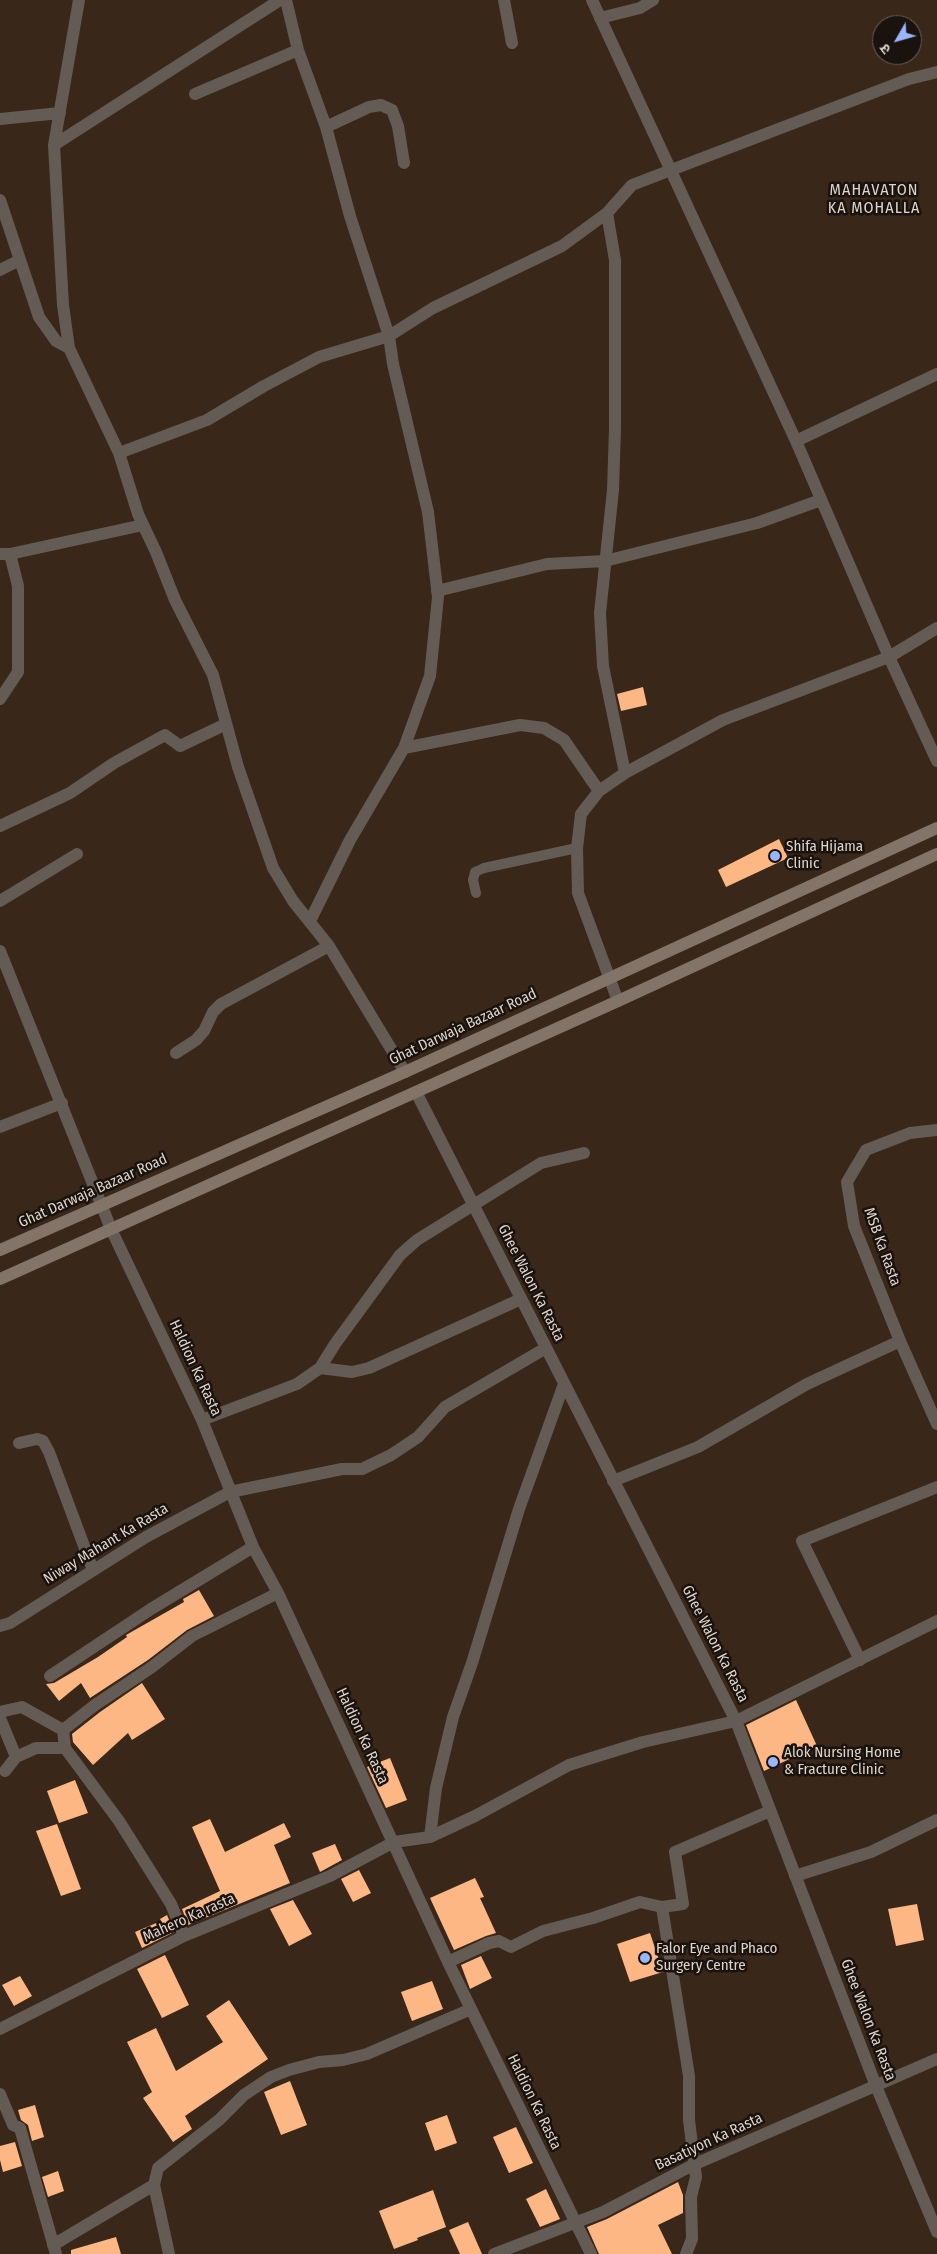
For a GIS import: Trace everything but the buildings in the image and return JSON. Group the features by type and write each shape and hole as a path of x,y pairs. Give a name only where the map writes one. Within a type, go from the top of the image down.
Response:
{"street":[{"path":"79,0 54,145 63,305 69,348 119,454 143,524 175,600 213,675 248,796 273,868 293,901 329,946 416,1092"},
{"path":"54,145 280,0"},
{"path":"286,0 298,50 326,127 350,216 389,336 393,364 428,512 437,591 430,676 404,748 354,832 310,921"},
{"path":"504,0 512,44"},
{"path":"592,0 796,441 889,657 937,761"},
{"path":"600,18 640,8 653,0"},
{"path":"195,94 298,50"},
{"path":"119,454 207,420 264,386 319,357 389,336 433,308 562,246 607,213 632,185 672,172 909,80 937,72"},
{"path":"326,127 369,107 381,105 392,110 398,126 404,163"},
{"path":"0,119 60,113"},
{"path":"0,200 39,317 56,341 69,348"},
{"path":"607,213 614,260 616,374 613,490 600,613 603,666 625,773"},
{"path":"0,270 20,260"},
{"path":"796,441 937,374"},
{"path":"437,591 547,564 605,561 757,523 821,500"},
{"path":"0,700 18,672 18,586 5,554 143,524"},
{"path":"618,1001 578,893 577,848 581,814 599,791 625,773 722,720 889,657 937,628"},
{"path":"0,826 70,793 114,763 165,735 180,746 226,724"},
{"path":"404,748 520,725 544,728 564,740 599,791"},
{"name":"Ghat Darwaja Bazaar Road","path":"0,1250 405,1072 937,828"},
{"path":"0,902 77,854"},
{"path":"0,1279 618,1001 937,854"},
{"path":"176,1053 196,1040 204,1031 213,1012 221,1004 329,946"},
{"name":"Haldion Ka Rasta","path":"0,951 111,1229 202,1420 253,1547 278,1593 448,1962 590,2254"},
{"name":"Ghee Walon Ka Rasta","path":"416,1092 612,1481 736,1721 876,2086 937,2232"},
{"path":"0,1127 62,1103"},
{"name":"MSB Ka Rasta","path":"937,1130 910,1133 866,1150 847,1182 854,1226 900,1342 933,1403 937,1424"},
{"path":"202,1420 297,1384 320,1368 335,1344 400,1255 417,1240 541,1163 584,1153"},
{"path":"320,1368 352,1372 369,1368 521,1299"},
{"path":"612,1481 698,1446 807,1384 900,1342"},
{"name":"Niway Mahant Ka Rasta","path":"0,1626 10,1623 146,1537 230,1492 342,1469 362,1469 391,1455 418,1437 445,1407 546,1348"},
{"path":"430,1837 436,1788 453,1717 519,1509 564,1384"},
{"path":"20,1443 37,1440 43,1441 49,1452 93,1570"},
{"path":"860,1660 802,1541 937,1487"},
{"path":"50,1676 151,1609 253,1547"},
{"path":"63,1730 192,1636 278,1593"},
{"path":"394,1842 430,1837 475,1816 570,1765 643,1742 736,1721 937,1621"},
{"path":"0,1712 22,1707 63,1730"},
{"path":"0,1718 16,1757"},
{"path":"63,1730 65,1748 119,1821 171,1904 184,1936"},
{"path":"2,1772 16,1757 36,1748 65,1748"},
{"path":"448,1962 489,1943 499,1941 511,1947 543,1931 593,1918 640,1902 662,1906 683,1904 675,1852 770,1810"},
{"path":"795,1876 871,1852 937,1820"},
{"name":"Mahero Ka rasta","path":"0,2029 184,1936 330,1876 394,1842"},
{"path":"662,1906 689,2076 689,2120 693,2165 696,2177 691,2197 692,2239 686,2254"},
{"path":"169,2254 154,2185 158,2168 258,2085 289,2070 319,2062 343,2060 367,2054 471,2009"},
{"name":"Basatiyon Ka Rasta","path":"494,2254 603,2212 693,2165 937,2059"},
{"path":"0,2094 13,2125 20,2128 55,2249 154,2185"}],"lane":[{"path":"476,893 473,880 476,872 484,868 577,848"}],"place":[{"name":"Shifa Hijama Clinic","path":"775,856"},
{"name":"Alok Nursing Home & Fracture Clinic","path":"773,1762"},
{"name":"Falor Eye and Phaco Surgery Centre","path":"645,1958"}],"district":[{"name":"MAHAVATON KA MOHALLA","path":"874,200"}]}
